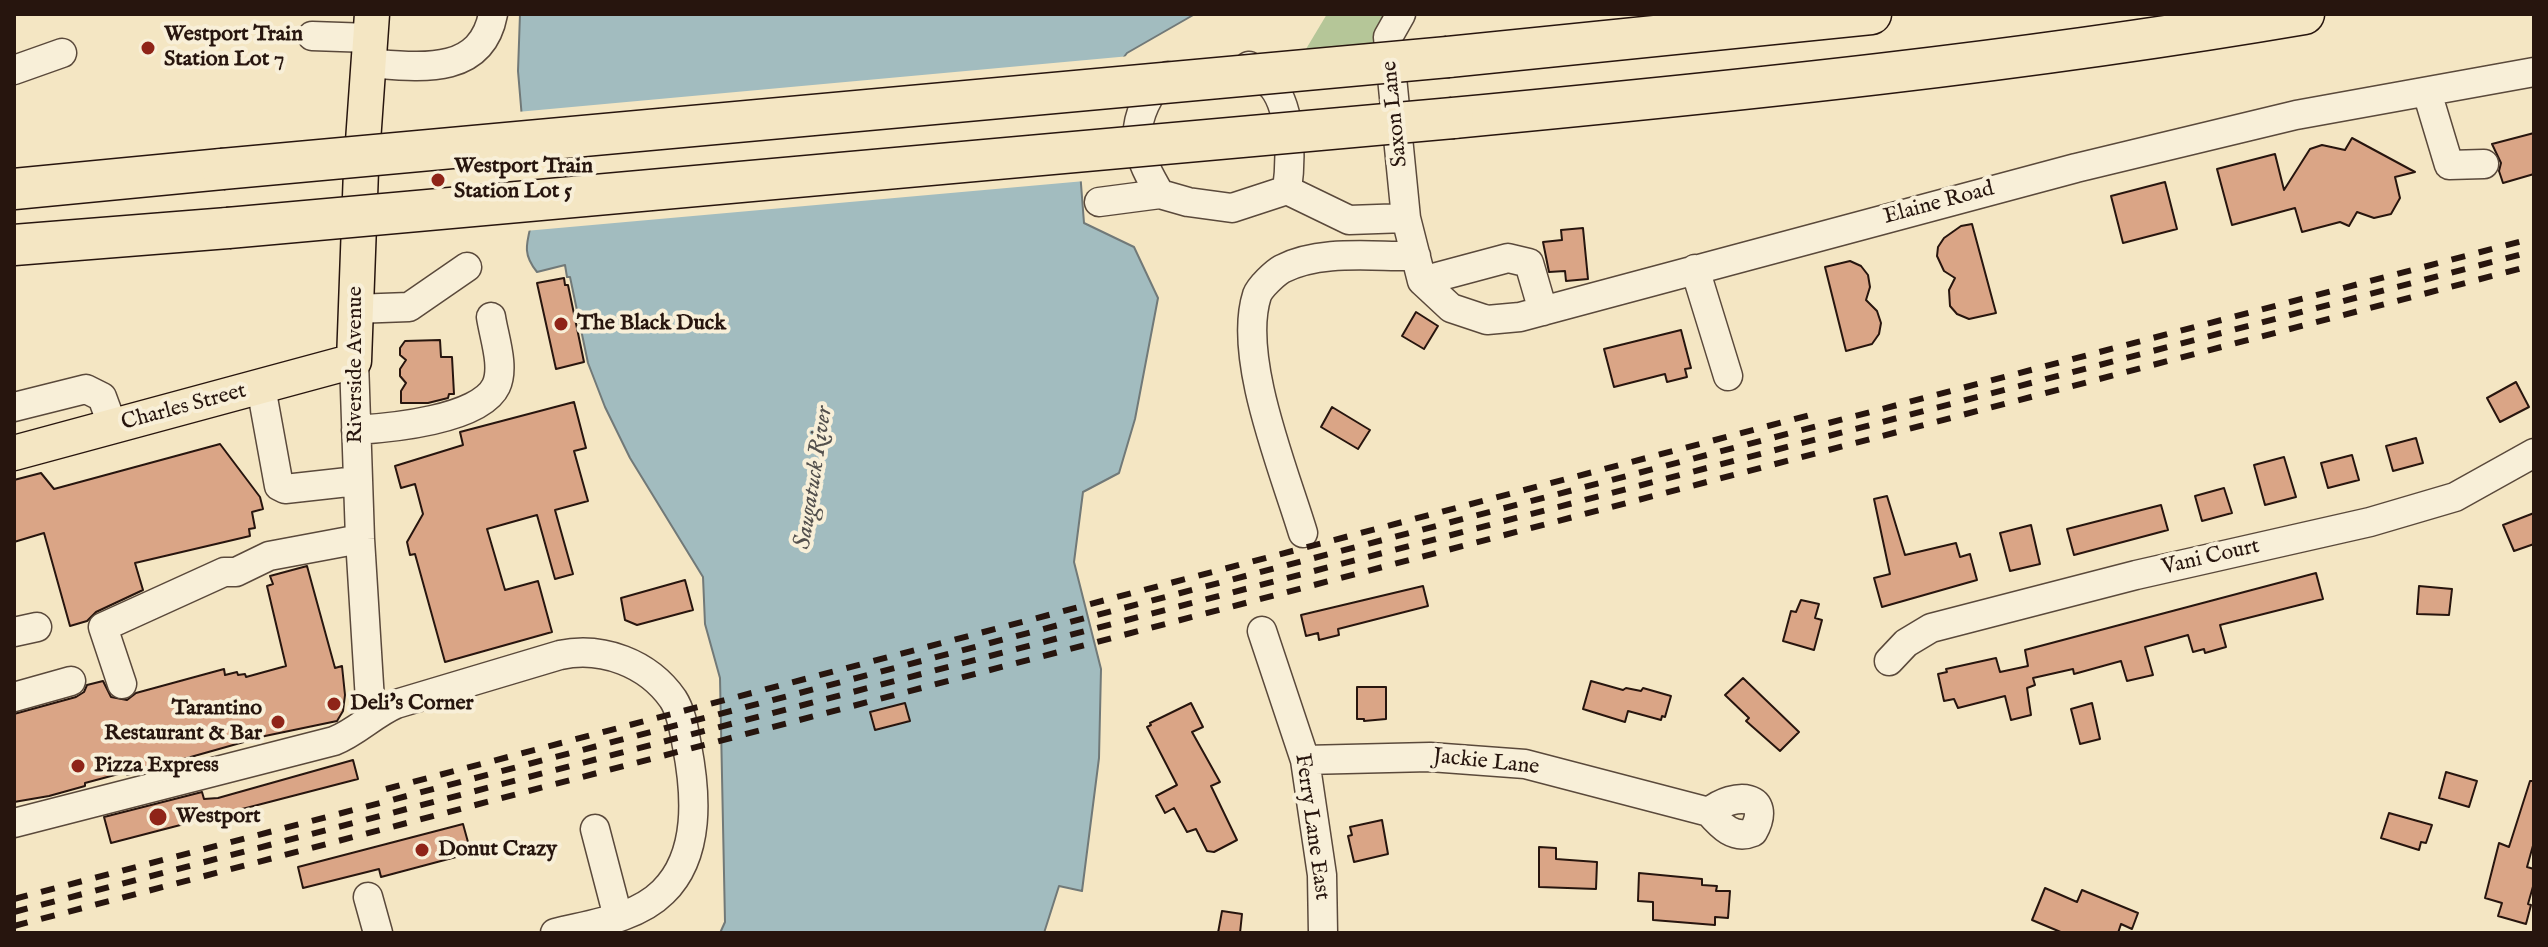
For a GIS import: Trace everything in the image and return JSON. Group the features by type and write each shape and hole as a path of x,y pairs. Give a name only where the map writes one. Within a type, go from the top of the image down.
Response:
{"highway":[{"path":"14,189 1448,57 1871,14"},
{"path":"14,245 1453,118 1955,66 2304,14"}],"main road":[{"name":"Riverside Avenue","path":"354,361 354,309 370,38"},
{"name":"Charles Street","path":"14,453 354,361"}],"street":[{"path":"312,36 370,38 409,67 456,62 473,53 485,40 493,14"},
{"name":"Saxon Lane","path":"1401,14 1388,37 1406,218"},
{"path":"14,70 62,53"},
{"path":"1160,194 1145,167 1137,139 1144,109 1155,84 1188,64 1220,61 1249,66 1275,89 1286,119 1292,160 1287,190"},
{"name":"Elaine Road","path":"1419,269 1451,308 1487,320 1520,317 2090,164 2296,115 2534,72"},
{"path":"2427,92 2449,165 2484,164"},
{"path":"1099,202 1160,194 1188,202 1232,208 1287,190 1349,220 1406,218 1419,269"},
{"path":"1303,533 1260,394 1252,330 1258,291 1281,269 1321,257 1419,269 1508,258 1529,263 1543,311"},
{"path":"354,309 409,307 467,267"},
{"path":"1695,269 1728,376"},
{"path":"356,430 430,422 486,398 495,387 500,371 491,317"},
{"name":"Riverside Avenue","path":"354,361 357,481 371,717"},
{"path":"261,387 279,486 285,489 357,481"},
{"path":"14,407 86,389 102,397 113,427"},
{"name":"Vani Court","path":"1889,661 1906,643 1931,628 2136,575 2370,522 2455,497 2534,453"},
{"path":"122,684 103,627 224,572 236,572 269,556 360,539"},
{"name":"Ferry Lane East","path":"1262,631 1305,760 1322,875 1323,933"},
{"path":"14,823 334,741 396,704 560,655 583,651 605,654 628,662 649,675 672,699 684,731 692,776 694,800 691,829 679,871 655,900 618,917 555,933"},
{"path":"14,697 71,681"},
{"name":"Jackie Lane","path":"1305,760 1430,757 1525,764 1709,812"},
{"path":"595,829 618,917"},
{"path":"368,897 378,933"}],"green space":[{"path":"1327,14 1416,14 1393,61 1326,58 1306,49"}],"water":[{"name":"Saugatuck River","path":"520,14 1195,14 1127,53 1076,119 1084,223 1134,247 1158,298 1135,419 1119,473 1083,492 1074,562 1101,669 1099,758 1082,891 1059,886 1044,933 720,933 725,922 720,678 705,624 703,577 630,458 605,407 588,363 565,265 537,272 528,255 531,225 518,71"}],"pier":[{"path":"1130,56 1080,120 1085,181 525,231 517,112"}],"building":[{"path":"2534,133 2534,174 2503,183 2499,171 2501,163 2492,144"},
{"path":"2352,138 2415,172 2395,177 2400,198 2391,214 2374,218 2357,212 2349,226 2340,222 2302,232 2295,208 2232,225 2217,169 2275,154 2284,190 2310,149 2322,145 2345,150"},
{"path":"2165,182 2177,229 2123,243 2111,196"},
{"path":"1972,224 1996,313 1969,319 1957,314 1950,306 1949,290 1955,278 1944,271 1937,256 1944,238 1961,226"},
{"path":"1583,228 1588,279 1566,281 1565,271 1549,272 1543,242 1562,240 1561,230"},
{"path":"1850,261 1861,266 1868,275 1870,287 1866,300 1877,311 1881,323 1879,334 1872,344 1846,351 1825,267"},
{"name":"The Black Duck","path":"564,278 584,362 556,369 537,283"},
{"path":"1416,312 1438,326 1424,349 1402,336"},
{"path":"1681,330 1691,368 1685,369 1687,377 1667,382 1665,374 1614,387 1604,349"},
{"path":"440,340 441,357 452,357 454,394 428,403 401,403 401,391 406,383 400,376 400,369 406,360 400,355 400,348 405,341"},
{"path":"2516,382 2529,407 2500,422 2487,398"},
{"path":"574,402 586,448 574,451 588,501 555,510 573,574 555,579 537,515 487,529 505,590 538,581 552,632 445,662 415,554 410,555 407,542 423,514 415,484 401,488 395,466 463,445 460,432"},
{"path":"1332,407 1370,430 1358,449 1321,427"},
{"path":"2416,438 2423,463 2393,471 2386,446"},
{"path":"220,444 260,497 263,509 252,512 255,528 249,529 250,536 135,563 143,590 96,612 87,621 70,626 44,533 14,542 14,480 41,473 54,489"},
{"path":"2352,455 2359,480 2328,488 2321,463"},
{"path":"2284,457 2296,497 2265,505 2254,465"},
{"path":"2224,488 2232,513 2202,521 2195,496"},
{"path":"1887,496 1905,555 1956,543 1960,557 1970,554 1977,580 1882,607 1874,578 1890,574 1874,499"},
{"path":"2161,505 2168,530 2074,555 2067,529"},
{"path":"2534,513 2534,544 2514,551 2503,525"},
{"path":"2031,525 2040,564 2010,571 2000,533"},
{"path":"307,566 335,668 342,666 345,695 343,711 337,721 265,736 127,775 126,772 85,783 85,786 49,796 14,802 14,714 76,697 84,692 87,685 103,681 111,697 127,700 136,693 224,669 225,675 237,672 246,677 286,666 267,586 273,584 270,576"},
{"path":"2316,573 2323,599 2220,625 2226,647 2205,653 2204,649 2193,652 2188,635 2145,647 2153,675 2127,681 2121,661 2074,674 2073,669 2033,678 2035,685 2027,688 2031,715 2011,720 2005,696 1958,708 1954,699 1944,701 1938,674 1947,672 1946,669 1996,658 2000,672 2028,666 2025,650"},
{"path":"685,580 693,610 637,625 625,620 621,598"},
{"path":"1423,586 1428,606 1338,629 1339,635 1319,640 1318,633 1306,636 1301,615"},
{"path":"2419,586 2452,589 2449,615 2417,614"},
{"path":"1801,600 1819,604 1815,618 1822,620 1814,650 1783,641 1791,611 1796,612"},
{"path":"1743,678 1799,732 1780,751 1746,721 1749,718 1725,695"},
{"path":"1591,681 1623,690 1641,691 1643,688 1671,696 1665,717 1662,716 1661,720 1628,711 1625,722 1583,709"},
{"path":"1357,687 1386,687 1386,719 1357,719"},
{"path":"905,703 910,721 875,730 870,712"},
{"path":"1191,703 1203,727 1192,732 1220,782 1211,786 1237,840 1214,852 1207,851 1196,829 1187,832 1174,808 1165,813 1156,796 1177,785 1147,727"},
{"path":"2092,703 2100,739 2080,744 2071,709"},
{"path":"353,760 358,779 111,843 104,817 202,792 204,799 218,798"},
{"path":"2446,772 2477,781 2469,807 2439,798"},
{"path":"2530,781 2534,781 2534,842 2527,867 2534,869 2534,883 2526,924 2498,916 2502,903 2485,898 2499,843 2509,847"},
{"path":"2389,813 2432,825 2426,843 2421,842 2419,850 2381,838"},
{"path":"1382,820 1388,854 1354,862 1348,836 1352,835 1350,827"},
{"name":"Donut Crazy","path":"463,824 471,853 381,877 379,869 303,888 298,867"},
{"path":"1539,847 1556,848 1556,859 1597,862 1596,889 1539,887"},
{"path":"1639,873 1702,879 1702,885 1717,886 1716,891 1730,891 1728,918 1715,917 1715,925 1653,920 1653,902 1638,901"},
{"path":"2045,888 2077,902 2082,890 2138,913 2132,929 2121,924 2118,933 2063,933 2032,920"},
{"path":"1222,911 1242,914 1240,933 1218,933"}],"railway":[{"path":"14,899 2534,238"},
{"path":"14,912 2534,251"},
{"path":"14,926 2534,265"},
{"path":"386,789 1810,415"}],"place":[{"name":"Westport Train Station Lot 7","path":"148,48"},
{"name":"Westport Train Station Lot 5","path":"438,180"},
{"name":"The Black Duck","path":"561,324"},
{"name":"Deli's Corner","path":"334,704"},
{"name":"Tarantino Restaurant & Bar","path":"278,722"},
{"name":"Pizza Express","path":"78,766"},
{"name":"Westport","path":"158,817"},
{"name":"Donut Crazy","path":"422,850"}]}
